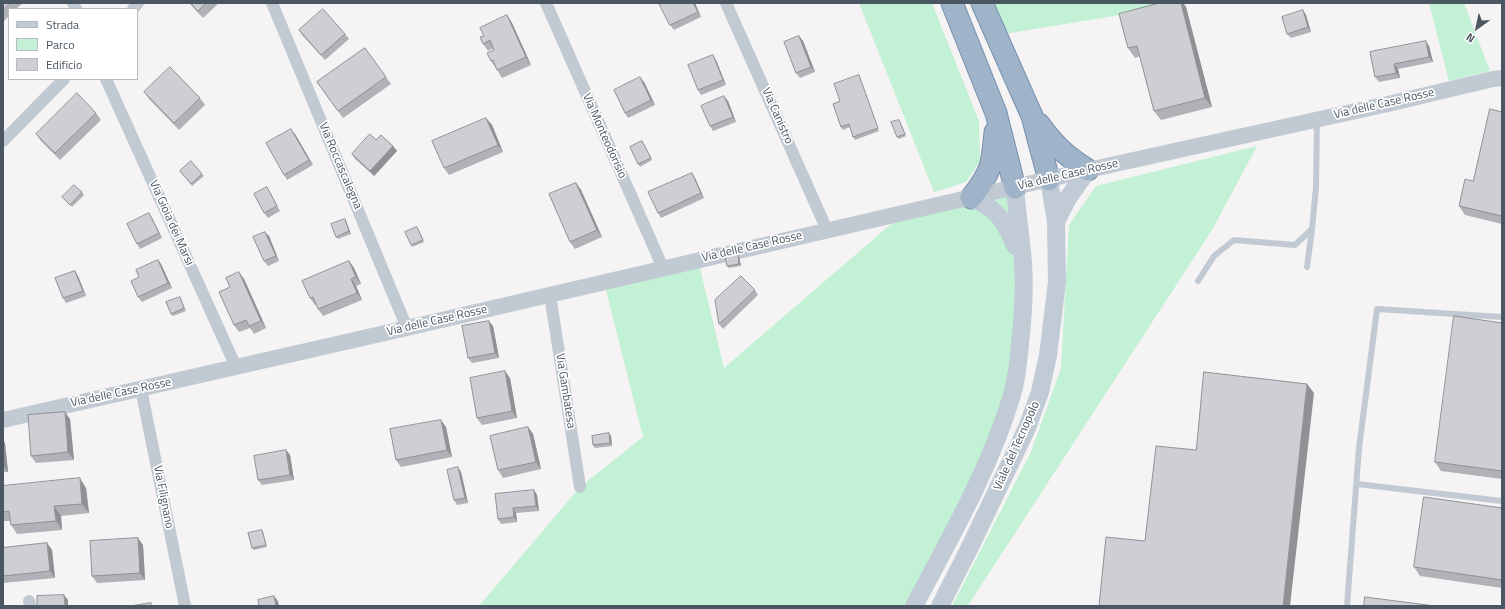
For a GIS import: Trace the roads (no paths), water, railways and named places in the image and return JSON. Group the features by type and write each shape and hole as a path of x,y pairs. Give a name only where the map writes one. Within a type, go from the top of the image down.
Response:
{"highway":[{"path":"952,3 996,113 1015,188"},
{"path":"982,3 1032,116 1049,180"},
{"path":"971,198 984,182 992,162 996,113"},
{"path":"1032,116 1058,148 1088,170"}],"main road":[{"path":"1056,222 1068,198 1088,170"},
{"name":"Viale del Tecnopolo","path":"940,606 1023,435 1040,392 1048,355 1057,282 1056,222 1049,180"},
{"name":"Viale del Tecnopolo","path":"914,606 992,452 1012,394 1018,363 1023,319 1023,264 1015,188"},
{"path":"971,198 983,202 993,209 1000,217 1007,227 1023,264"}],"street":[{"name":"Via Roccascalegna","path":"272,3 407,328"},
{"name":"Via Monteodorisio","path":"546,3 663,268"},
{"name":"Via Canistro","path":"726,3 827,230"},
{"name":"Via delle Case Rosse","path":"3,420 1088,170 1502,78"},
{"path":"3,141 63,80"},
{"name":"Via Gioia dei Marsi","path":"106,80 236,367"},
{"name":"Via Gambatesa","path":"550,295 580,486"},
{"name":"Via Filignano","path":"141,389 185,606"}],"lane":[{"path":"1307,267 1316,187 1317,120"},
{"path":"1198,281 1214,256 1234,240 1295,245 1312,229"},
{"path":"1347,606 1359,448 1377,308 1502,317"},
{"path":"1356,484 1502,501"}]}
